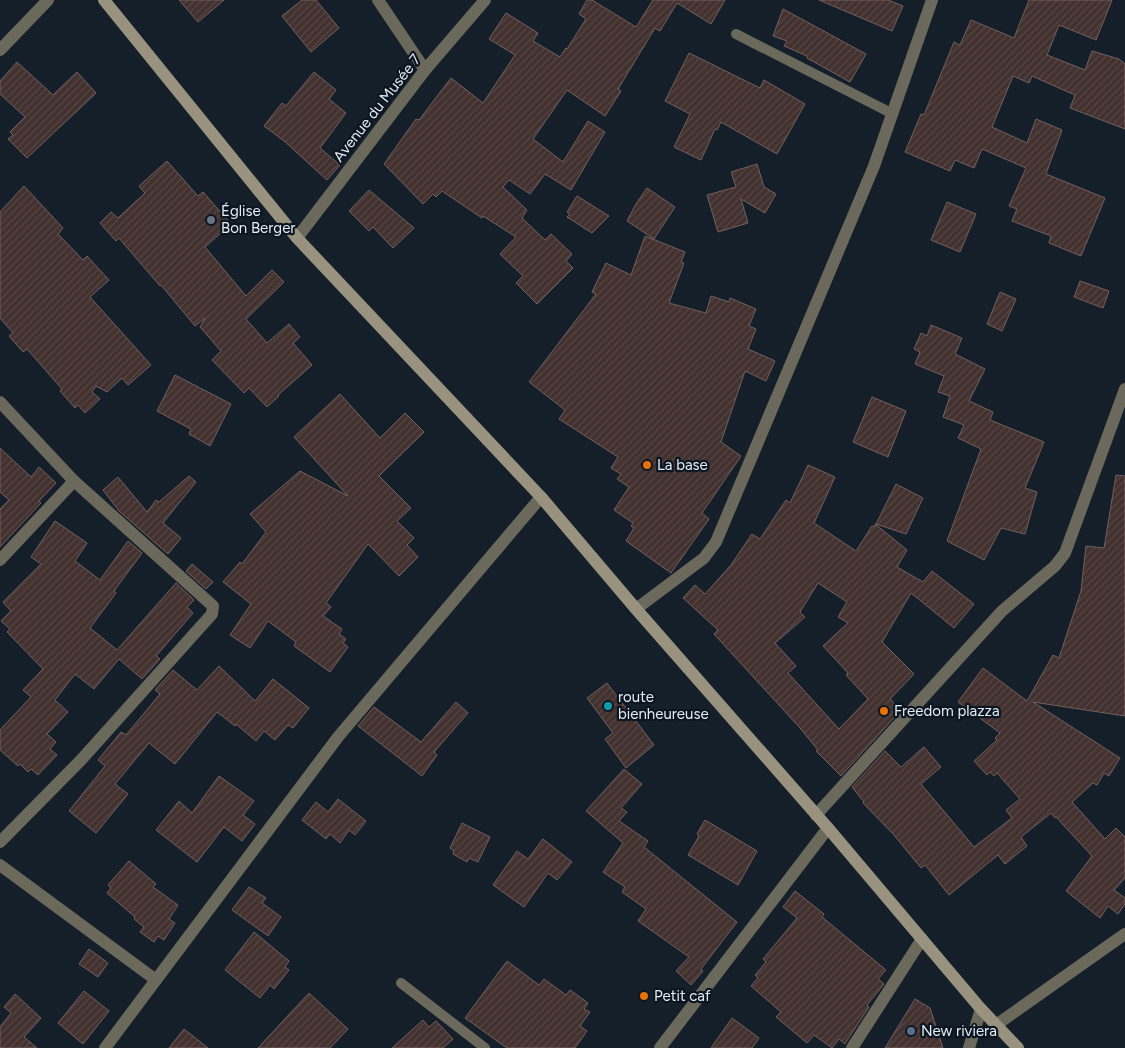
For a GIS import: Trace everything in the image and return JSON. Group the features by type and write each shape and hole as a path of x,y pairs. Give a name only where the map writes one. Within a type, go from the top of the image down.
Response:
{"street":[{"path":"0,50 48,0"},
{"path":"104,0 298,238 541,497 636,610 828,828 981,1009 1018,1048"},
{"path":"378,0 425,70"},
{"name":"Avenue du Musée 7","path":"298,238 425,70 484,0"},
{"path":"636,610 704,558 716,542 874,166 932,0"},
{"path":"816,815 1002,611 1055,566 1065,554 1125,389"},
{"path":"0,402 74,482 213,606 214,610 81,760 0,842"},
{"path":"0,560 74,482"},
{"path":"105,1048 338,737 541,497"},
{"path":"660,1048 828,828"},
{"path":"0,865 156,980"},
{"path":"996,1025 1125,934"},
{"path":"852,1048 922,939"},
{"path":"969,1048 981,1009"}],"lane":[{"path":"736,34 893,114"},
{"path":"401,983 485,1048"}],"building":[{"path":"179,0 224,0 198,22"},
{"path":"302,0 316,0 339,28 311,52 282,16"},
{"path":"587,0 592,0 636,27 653,0 725,0 711,24 677,3 660,31 655,28 618,89 621,91 605,116 567,90 533,139 563,162 588,121 605,132 571,190 545,174 530,194 509,180 503,187 527,210 522,218 545,240 551,234 572,254 566,261 573,268 537,304 516,283 523,276 500,254 516,237 483,216 482,218 442,191 436,197 433,194 423,204 384,164 416,119 419,120 451,78 483,103 515,55 489,39 506,13 538,33 533,41 560,57 586,19 579,14"},
{"path":"819,0 888,0 903,6 892,31"},
{"path":"1029,0 1112,0 1096,40 1059,25 1047,55 1085,70 1092,51 1119,59 1125,64 1125,129 1070,108 1075,95 1032,76 1029,83 1013,76 992,127 1027,143 1036,119 1062,130 1046,174 1105,198 1081,256 1049,243 1051,236 1012,221 1017,209 1009,206 1026,168 982,149 974,168 955,160 950,171 905,152 921,114 924,115 954,42 960,45 971,20 1014,38"},
{"path":"783,9 866,54 850,82 807,58 807,56 784,46 787,41 773,36"},
{"path":"689,53 760,88 764,80 805,104 777,154 721,122 717,130 715,129 701,160 674,147 690,114 665,101"},
{"path":"17,62 53,95 77,72 96,93 27,158 8,139 13,135 10,132 25,117 0,94 0,81"},
{"path":"314,72 336,90 329,99 346,113 320,148 340,165 327,180 284,141 264,126 282,103 286,106"},
{"path":"167,161 198,196 203,192 231,224 205,247 246,296 272,270 284,282 246,319 267,343 289,324 300,337 293,343 312,365 267,407 249,388 244,393 212,360 221,351 200,327 205,318 195,326 119,238 116,241 100,223 111,212 118,218 145,193 139,186"},
{"path":"757,164 764,187 776,194 765,213 741,199 748,223 718,232 707,195 736,187 731,172"},
{"path":"24,186 63,228 58,234 83,260 87,256 109,280 90,297 151,365 128,385 122,378 107,392 96,386 92,392 100,399 85,413 78,405 75,408 60,391 62,389 27,349 23,352 9,336 13,333 0,318 0,212"},
{"path":"647,188 675,207 654,239 627,221"},
{"path":"369,190 414,228 393,248 373,227 369,231 349,211"},
{"path":"577,196 609,216 592,233 567,217 570,214 567,212"},
{"path":"947,202 976,214 960,252 931,240"},
{"path":"645,236 685,252 681,262 684,263 669,303 706,313 711,296 729,302 730,298 756,309 749,326 756,329 748,349 775,361 766,381 745,371 721,442 741,456 702,513 709,519 671,573 626,541 634,528 631,526 633,523 614,510 629,487 617,479 621,474 611,468 618,457 559,419 565,410 529,382 596,294 592,292 606,263 631,275"},
{"path":"1080,281 1109,291 1103,308 1074,297"},
{"path":"1000,292 1016,299 1002,331 987,324"},
{"path":"931,325 962,338 955,354 985,369 969,401 993,412 990,420 1044,442 1025,488 1037,492 1025,534 1001,528 984,560 947,541 981,449 958,438 964,425 943,417 950,396 938,392 944,376 915,364 920,352 914,349 921,333 927,336"},
{"path":"175,375 231,404 210,446 189,434 191,429 157,411"},
{"path":"340,394 380,438 405,413 424,432 379,476 411,508 397,521 414,538 407,545 418,557 399,576 368,544 326,603 331,607 323,616 342,629 339,634 346,639 343,643 348,647 330,672 294,646 296,642 268,621 250,648 230,635 251,604 223,582 240,562 242,564 266,532 250,514 300,471 348,496 294,437"},
{"path":"872,397 906,411 888,457 853,442"},
{"path":"0,448 31,477 39,467 56,483 39,501 41,503 0,547 0,509 9,500 0,492"},
{"path":"808,465 835,477 814,523 856,551 875,524 907,550 897,567 923,582 932,571 974,604 954,628 911,593 882,642 914,674 890,699 901,710 841,776 816,751 818,750 800,728 714,634 718,630 683,598 695,585 705,594 731,565 752,534 760,539 786,500 790,503","holes":["818,583 847,602 838,617 848,623 823,646 848,673 846,675 868,699 839,729 788,673 796,666 775,643 805,617 800,612"]},
{"path":"1116,475 1125,476 1125,716 1033,702 1120,758 1109,776 1104,773 1097,785 1093,783 1072,802 1105,839 1116,828 1125,837 1125,878 1114,890 1125,898 1125,904 1118,914 1108,906 1100,918 1066,891 1092,856 1051,813 1021,837 1027,846 1005,864 998,855 949,895 925,865 921,868 894,835 863,803 852,787 885,751 901,767 924,747 941,767 921,784 974,847 1012,818 1006,810 1020,799 997,773 994,776 990,772 987,775 974,761 997,740 995,738 1000,733 958,702 983,668 1027,701 1053,655 1059,658 1081,591 1086,546 1104,548"},
{"path":"189,476 196,482 163,523 181,538 168,554 119,511 103,490 118,477 147,512 156,500 159,502"},
{"path":"896,484 923,498 906,534 876,524"},
{"path":"55,521 87,543 75,561 100,580 128,541 142,553 90,628 117,650 176,583 194,600 187,607 193,613 156,656 160,659 142,679 119,659 94,689 75,674 55,700 68,712 47,734 56,742 50,749 57,755 38,775 31,769 28,772 20,764 18,766 0,750 0,730 31,697 23,690 43,669 7,632 10,629 1,621 11,611 3,602 41,564 31,557"},
{"path":"192,564 213,582 206,589 186,571"},
{"path":"219,666 255,701 273,679 309,708 293,728 288,725 275,740 264,731 256,741 236,724 235,726 217,712 175,764 149,743 115,784 128,794 96,833 69,811 105,766 98,760 121,732 126,735 160,694 155,690 173,670 197,690"},
{"path":"607,683 654,745 626,768 605,739 613,733 587,698"},
{"path":"456,702 468,713 434,752 437,755 422,776 358,726 374,707 421,742"},
{"path":"624,769 642,784 621,808 627,812 619,821 648,841 644,847 737,922 691,985 676,971 689,957 638,921 646,909 622,892 625,887 603,872 623,843 586,811"},
{"path":"219,776 254,801 243,815 255,824 242,841 224,827 197,862 156,830 179,801 192,813"},
{"path":"338,799 366,821 355,835 349,830 340,843 330,834 326,839 302,820 316,802 328,812"},
{"path":"705,820 757,851 738,885 688,855 699,836 697,834"},
{"path":"462,823 490,837 478,862 469,858 467,862 453,854 454,851 450,848"},
{"path":"543,839 572,862 557,880 548,873 524,907 493,885 517,851 528,859"},
{"path":"129,861 156,884 153,887 178,905 169,919 175,923 164,940 158,936 154,942 140,932 144,927 107,893 111,888 108,885"},
{"path":"249,887 266,898 262,903 281,917 268,936 232,910"},
{"path":"795,891 824,914 822,917 886,970 878,979 884,984 867,1005 869,1007 845,1044 839,1039 832,1048 814,1035 807,1043 776,1017 781,1012 751,986 758,978 755,975 766,962 763,959 797,918 783,907"},
{"path":"254,932 289,961 285,967 289,970 274,989 270,985 260,998 225,970"},
{"path":"89,949 108,963 98,977 79,964"},
{"path":"507,961 539,985 544,979 566,995 570,990 588,1003 584,1009 590,1012 580,1026 587,1031 575,1048 507,1048 465,1018"},
{"path":"84,991 109,1011 83,1044 58,1023"},
{"path":"309,993 348,1029 330,1048 258,1048"},
{"path":"15,994 41,1018 24,1037 37,1048 0,1048 0,1027 11,1013 4,1007"},
{"path":"915,999 930,1008 943,1048 885,1048"},
{"path":"732,1018 759,1038 752,1048 711,1048"},
{"path":"423,1020 429,1027 436,1021 453,1039 443,1048 392,1048"},
{"path":"184,1029 208,1048 169,1048"}],"place":[{"name":"Église Bon Berger","path":"211,220"},
{"name":"La base","path":"647,465"},
{"name":"route bienheureuse","path":"608,706"},
{"name":"Freedom plazza","path":"884,711"},
{"name":"Petit caf","path":"644,996"},
{"name":"New riviera","path":"911,1031"}]}
